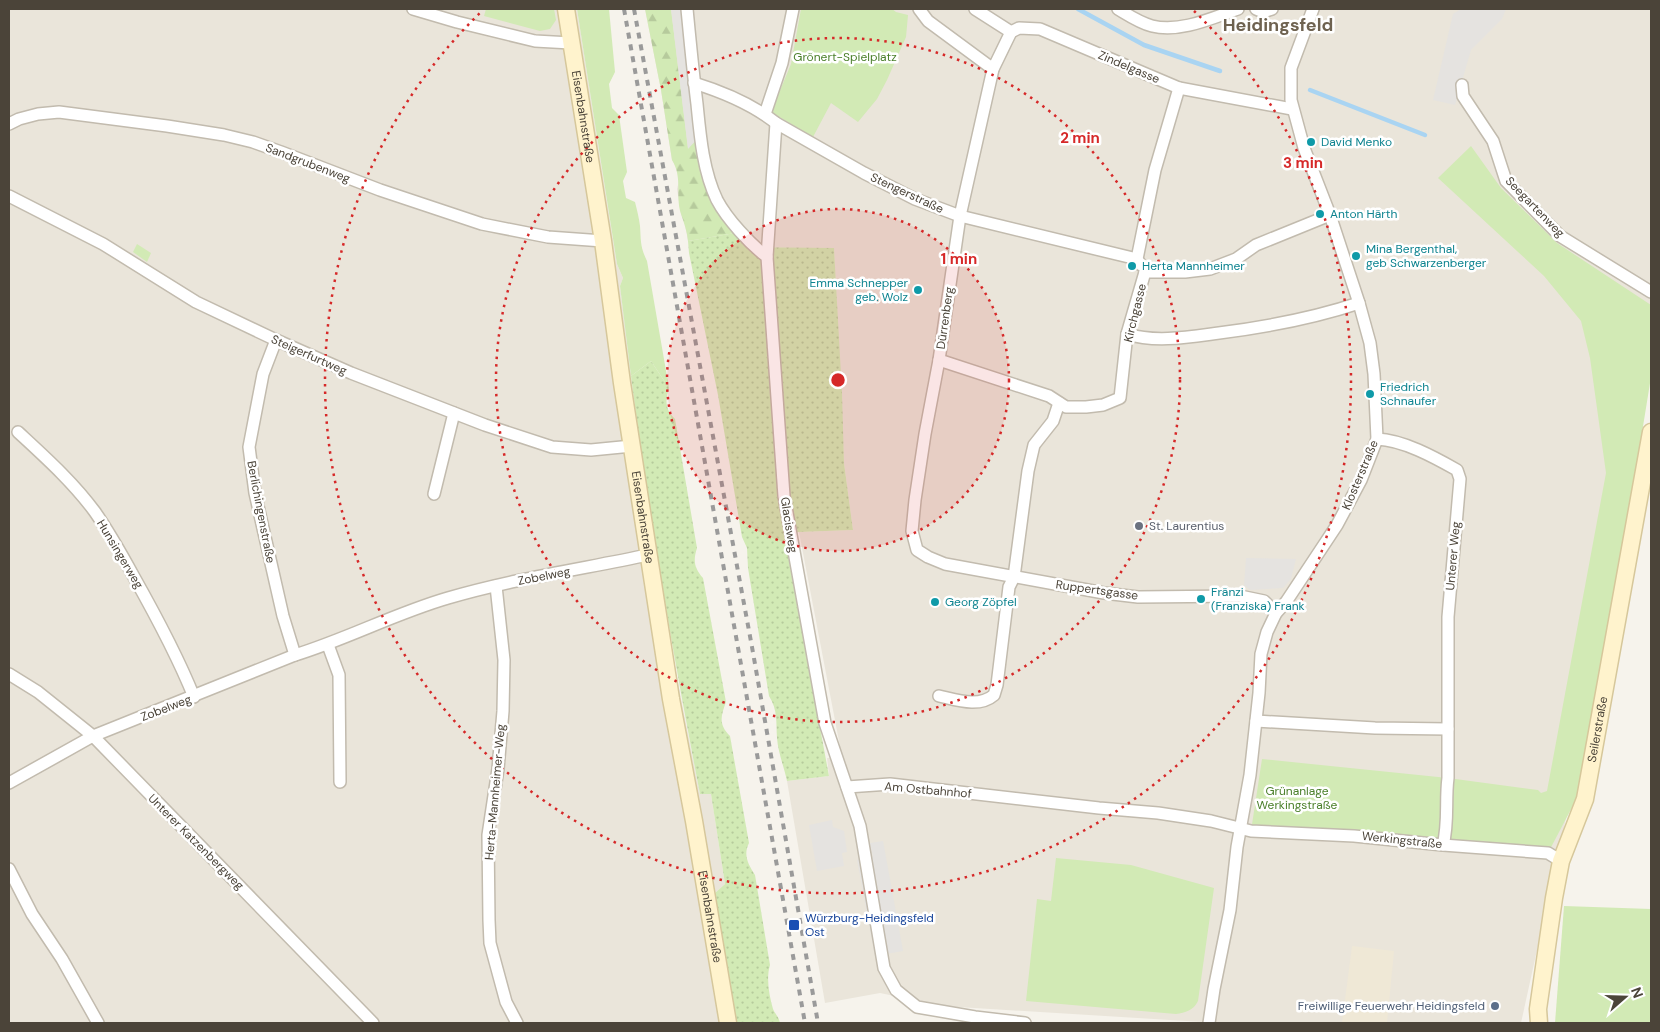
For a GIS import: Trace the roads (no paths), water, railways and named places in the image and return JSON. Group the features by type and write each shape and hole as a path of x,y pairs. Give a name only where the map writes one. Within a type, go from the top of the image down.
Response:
{"street":[{"path":"413,9 535,42 571,43"},
{"name":"Eisenbahnstraße","path":"566,9 603,240 648,556 728,1023"},
{"path":"687,9 700,136 708,176 717,201 735,226 755,248 767,257"},
{"path":"765,114 782,63 793,9"},
{"path":"919,9 928,22 992,69"},
{"path":"975,9 1011,32"},
{"path":"1118,9 1152,26 1176,28 1238,9"},
{"name":"Klosterstraße","path":"1209,1023 1230,910 1240,829 1250,775 1261,654 1267,632 1276,614 1337,525 1361,480 1377,439 1374,374 1370,343 1330,215 1304,148 1292,109 1290,93 1291,68 1313,9"},
{"name":"Zindelgasse","path":"1011,32 1019,28 1040,29 1179,88 1292,109"},
{"name":"Dürrenberg","path":"917,550 912,531 915,500 939,360 960,216 992,69 1011,32"},
{"name":"Stengerstraße","path":"694,83 716,90 765,114 776,123 872,178 915,199 960,216 1137,259"},
{"name":"Seegartenweg","path":"1462,85 1463,96 1493,142 1506,181 1560,236 1651,292"},
{"path":"1146,272 1137,259 1155,170 1179,88"},
{"name":"Sandgrubenweg","path":"9,124 38,114 59,112 224,135 282,152 380,190 482,224 548,237 603,240"},
{"name":"Glacisweg","path":"776,123 767,257 784,496 825,723 847,788"},
{"name":"Steigerfurtweg","path":"9,196 103,244 196,302 351,373 454,413 552,447 591,450 632,446"},
{"name":"Kirchgasse","path":"1059,403 1066,406 1086,408 1103,405 1120,398 1127,334 1146,272 1185,272 1210,269 1236,259 1256,244 1330,215"},
{"path":"1127,334 1140,338 1183,338 1259,328 1359,303"},
{"name":"Berlichingenstraße","path":"276,340 263,374 249,447 255,493 283,616 295,655"},
{"path":"939,360 1049,396 1059,403 1054,421 1034,446 1028,471 1014,577 1009,588 994,696 982,702 964,702 940,696"},
{"path":"434,494 454,413"},
{"name":"Hunsingerweg","path":"18,432 60,471 94,511 151,607 179,660 194,697"},
{"name":"Seilerstraße","path":"1538,1023 1538,1009 1561,861 1585,799 1651,432"},
{"name":"Unterer Weg","path":"1377,439 1391,439 1441,461 1457,470 1460,479 1448,617 1446,833 1443,845"},
{"name":"Ruppertsgasse","path":"917,550 945,564 1104,593 1138,596 1240,596 1264,601 1276,614"},
{"name":"Zobelweg","path":"9,784 93,736 295,655 446,598 496,586 648,556"},
{"name":"Herta-Mannheimer-Weg","path":"496,586 504,660 504,686 498,768 488,835 490,943 506,1002 517,1023"},
{"path":"328,644 339,674 340,782"},
{"name":"Unterer Katzenbergweg","path":"9,674 38,692 93,736 373,1023"},
{"path":"1256,721 1348,727 1448,729"},
{"name":"Am Ostbahnhof","path":"847,788 890,784 1158,814 1211,821 1240,829"},
{"path":"847,788 860,826 884,968 896,990 917,1007 942,1018 975,1018 1025,1023"},
{"name":"Werkingstraße","path":"1240,829 1354,836 1548,853 1561,861"},
{"path":"9,869 32,914 62,959 98,1023"}],"waterway":[{"path":"1078,9 1144,45 1220,71"},
{"path":"1310,90 1425,135"}],"railway":[{"path":"624,9 805,1023"},
{"path":"634,9 752,647 818,1023"}],"place":[{"name":"David Menko","path":"1311,142"},
{"name":"Anton Härth","path":"1320,214"},
{"name":"Mina Bergenthal, geb Schwarzenberger","path":"1356,256"},
{"name":"Herta Mannheimer","path":"1132,266"},
{"name":"Emma Schnepper geb. Wolz","path":"918,290"},
{"name":"Friedrich Schnaufer","path":"1370,394"},
{"name":"St. Laurentius","path":"1139,526"},
{"name":"Fränzi (Franziska) Frank","path":"1201,599"},
{"name":"Georg Zöpfel","path":"935,602"},
{"name":"Würzburg-Heidingsfeld Ost","path":"794,925"},
{"name":"Freiwillige Feuerwehr Heidingsfeld","path":"1495,1006"}],"district":[{"name":"Heidingsfeld","path":"1278,25"}],"park label":[{"name":"Grönert-Spielplatz","path":"845,57"},
{"name":"Grünanlage Werkingstraße","path":"1297,798"}]}
